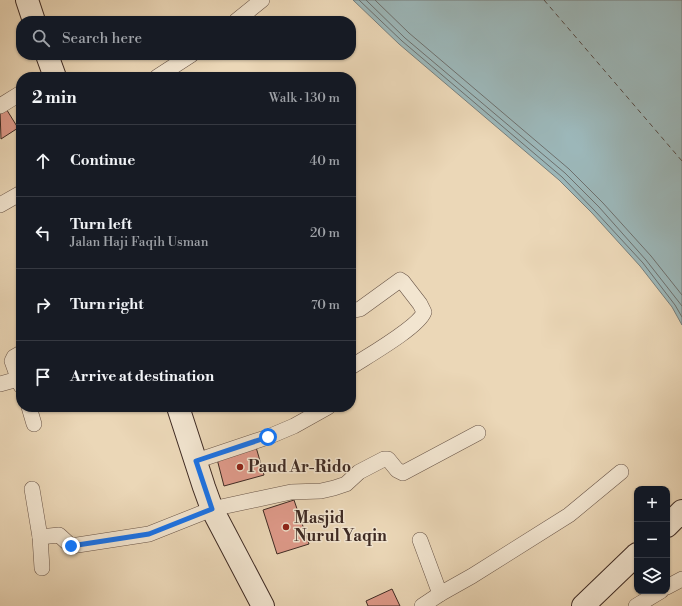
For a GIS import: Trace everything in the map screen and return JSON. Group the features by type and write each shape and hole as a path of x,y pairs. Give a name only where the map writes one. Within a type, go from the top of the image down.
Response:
{"street":[{"path":"27,0 32,16"},
{"path":"242,16 262,0"},
{"path":"164,72 182,60"},
{"path":"0,106 16,96"},
{"path":"0,205 16,196"},
{"path":"356,310 360,309 400,280 420,304 424,312 410,327 356,364"},
{"path":"16,356 12,359 16,371"},
{"path":"0,384 16,383"},
{"path":"30,412 34,424"},
{"path":"180,412 212,509 263,606"},
{"path":"196,461 268,437 294,426 319,412"},
{"path":"40,537 59,535 71,546 149,534 212,509 291,492 321,491 340,486 346,484 359,472 384,459 388,459 396,469 403,473 478,433"},
{"path":"422,606 569,515 621,472"},
{"path":"32,489 40,537 42,568"},
{"path":"670,523 682,511"},
{"path":"420,540 440,594"},
{"path":"583,606 634,557"},
{"path":"670,585 682,578"},
{"path":"636,606 656,594"}],"water":[{"path":"353,0 682,0 682,325 672,307 640,266 592,213 559,180 399,44"}],"building":[{"path":"5,107 16,125 16,129 1,139 0,110"},
{"name":"Paud Ar-Rido","path":"256,447 264,475 224,486 217,459"},
{"name":"Masjid Nurul Yaqin","path":"294,500 309,544 277,554 263,510"},
{"path":"392,589 400,606 368,606 366,601"}],"ferry route":[{"path":"544,0 682,161"}],"place":[{"name":"Paud Ar-Rido","path":"240,467"},
{"name":"Masjid Nurul Yaqin","path":"286,527"}],"route":[{"path":"71,546 149,534 212,509 196,461 245,446 268,437"}]}
